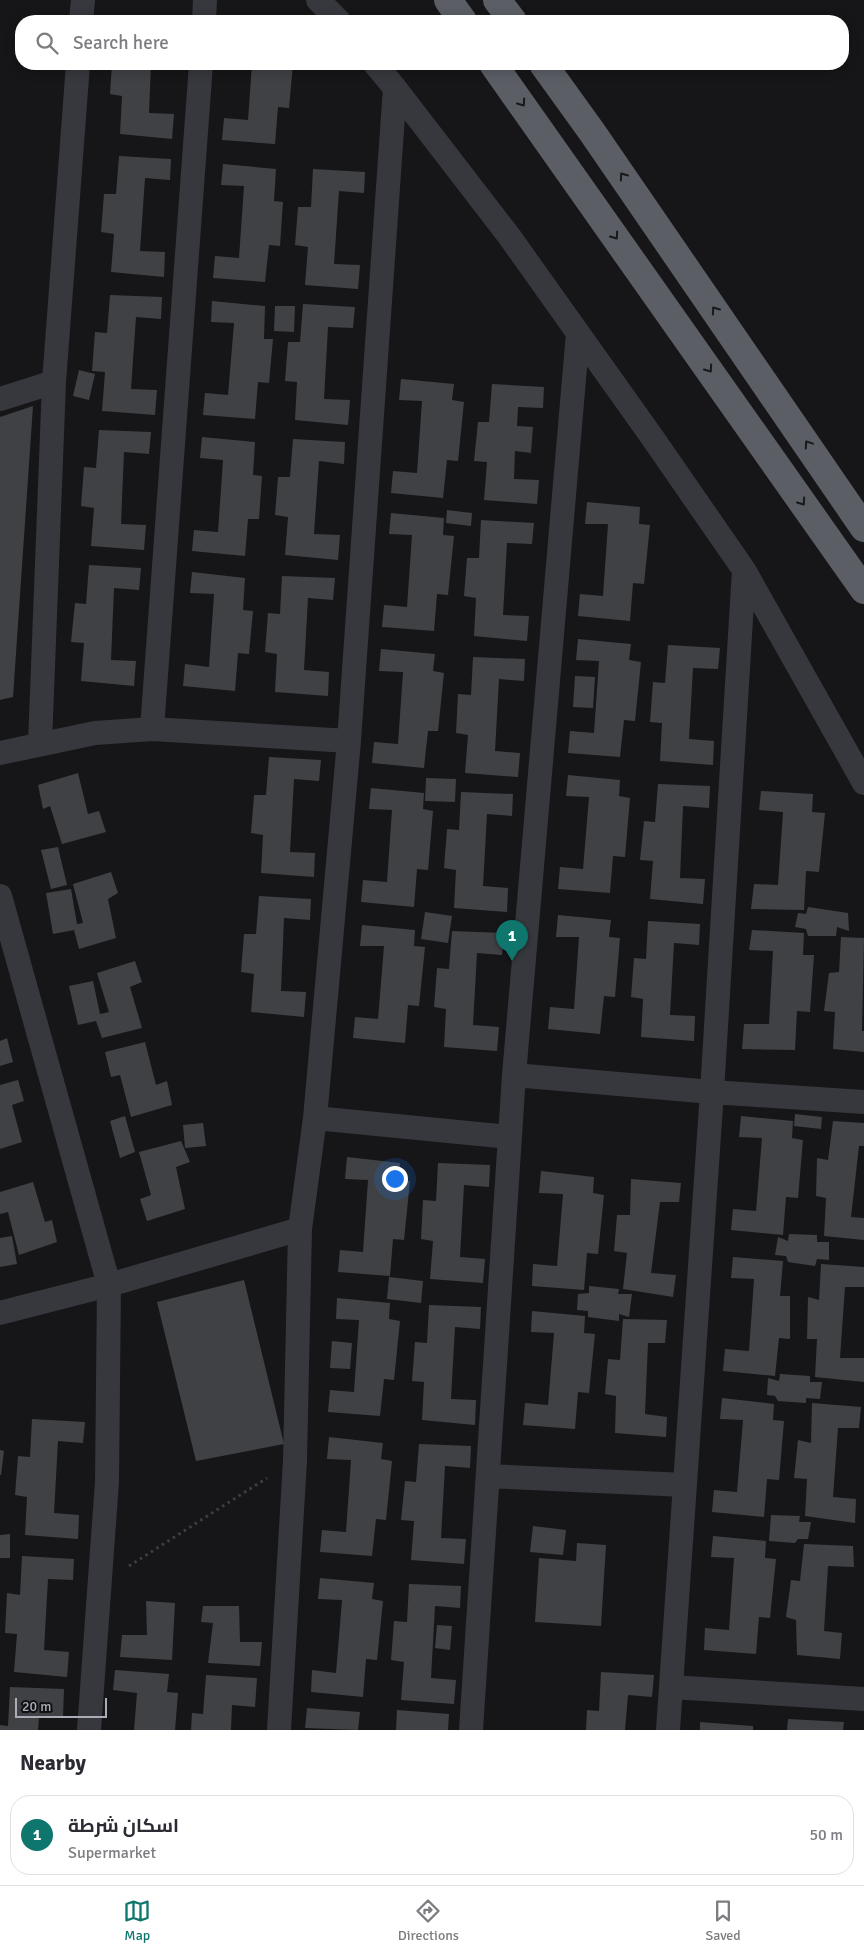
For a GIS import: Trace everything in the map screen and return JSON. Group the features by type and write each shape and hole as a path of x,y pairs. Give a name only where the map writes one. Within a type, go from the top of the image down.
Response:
{"highway":[{"path":"448,0 459,15"},
{"path":"497,0 508,15"},
{"path":"497,70 864,590"},
{"path":"547,70 864,528"}],"street":[{"path":"82,15 83,0"},
{"path":"205,15 206,0"},
{"path":"318,0 332,15"},
{"path":"40,744 54,382 78,70"},
{"path":"152,729 201,70"},
{"path":"380,70 509,236 744,570 862,774"},
{"path":"279,1730 295,1460 300,1228 315,1118 349,741 396,88"},
{"path":"471,1730 514,1075 578,333"},
{"path":"0,398 54,382"},
{"path":"668,1730 712,1092 744,570"},
{"path":"0,754 95,733 152,729 349,741"},
{"path":"0,896 109,1284 107,1482 89,1730"},
{"path":"514,1075 712,1092 864,1102"},
{"path":"315,1118 510,1137"},
{"path":"0,1313 109,1284 300,1228"},
{"path":"488,1476 685,1485"},
{"path":"671,1687 864,1699"}],"path":[{"path":"99,1585 295,1460"}],"building":[{"path":"112,70 151,70 149,113 174,114 172,139 120,134 122,96 110,94"},
{"path":"252,70 292,70 289,108 278,107 275,144 222,140 224,118 248,120"},
{"path":"119,156 171,159 170,180 145,178 140,251 165,252 164,277 111,272 114,234 101,232 104,194 116,194"},
{"path":"223,164 276,169 274,201 283,202 280,246 269,245 265,282 213,278 215,256 239,258 244,186 221,185"},
{"path":"313,169 365,172 364,193 339,191 334,264 360,265 358,289 305,285 308,247 295,245 298,207 311,207"},
{"path":"110,295 162,297 161,319 136,317 131,389 157,390 155,415 102,411 105,372 92,371 95,332 107,333"},
{"path":"212,301 265,306 264,339 273,339 269,383 258,382 255,419 203,415 205,393 228,395 234,323 211,322"},
{"path":"303,304 355,307 353,328 328,327 324,399 350,400 348,425 295,420 297,382 285,381 288,342 300,342"},
{"path":"275,306 295,306 294,332 274,331"},
{"path":"79,370 95,374 89,400 73,396"},
{"path":"401,379 454,384 452,400 464,402 458,461 447,460 443,498 391,493 393,471 417,473 422,401 399,400"},
{"path":"492,384 544,387 543,408 518,407 517,426 533,427 531,453 515,451 514,479 539,480 537,504 484,500 487,462 474,461 478,422 489,422"},
{"path":"33,406 13,697 0,700 0,417"},
{"path":"99,430 151,432 149,454 124,452 121,524 146,525 144,550 91,546 94,508 81,506 84,467 96,468"},
{"path":"202,437 255,442 253,475 262,476 259,519 248,519 245,556 192,551 194,530 218,532 223,460 200,458"},
{"path":"293,439 345,442 344,464 319,461 314,534 340,535 338,560 285,555 288,517 275,515 278,477 290,477"},
{"path":"587,502 640,507 639,524 650,525 644,584 633,583 630,621 578,616 580,594 603,596 608,524 585,524"},
{"path":"447,510 472,513 471,526 446,523"},
{"path":"391,513 444,518 443,535 454,536 448,595 437,594 434,631 382,627 384,605 407,607 412,535 389,534"},
{"path":"481,520 534,523 532,544 507,543 503,615 529,616 527,641 474,636 476,598 464,596 467,558 479,558"},
{"path":"89,565 141,568 139,590 114,588 111,660 136,661 134,686 81,681 84,643 71,642 75,603 86,604"},
{"path":"192,572 245,578 243,610 253,611 249,654 238,653 235,691 183,686 185,664 209,667 214,594 190,593"},
{"path":"282,576 335,578 333,600 308,598 304,670 329,672 328,696 275,692 277,654 265,652 268,613 280,614"},
{"path":"578,639 631,644 629,660 641,662 635,721 624,720 620,757 568,753 570,731 594,733 599,661 576,660"},
{"path":"668,645 720,648 718,669 693,668 689,739 714,741 713,765 660,761 662,723 650,722 653,682 665,683"},
{"path":"381,649 435,654 433,671 444,673 438,731 428,731 424,768 372,763 374,742 398,744 403,672 379,671"},
{"path":"473,657 525,659 524,681 499,679 495,751 520,753 518,777 465,773 468,735 456,733 458,694 471,695"},
{"path":"575,676 595,677 593,708 573,707"},
{"path":"269,757 321,760 319,781 294,779 290,852 315,853 314,877 261,873 263,835 251,833 254,795 266,795"},
{"path":"78,773 88,814 99,811 106,832 62,844 50,806 43,809 38,785"},
{"path":"568,775 620,780 619,796 630,798 625,857 613,856 610,893 558,889 560,867 583,869 589,797 566,796"},
{"path":"426,778 456,779 455,802 425,801"},
{"path":"658,784 710,786 709,808 683,806 680,878 705,879 703,904 650,899 653,861 640,860 644,821 655,822"},
{"path":"371,788 424,793 423,809 433,811 428,870 417,869 414,907 361,902 363,880 387,882 392,810 369,809"},
{"path":"761,791 813,794 812,812 825,813 819,872 806,871 804,910 751,909 754,884 778,885 783,812 759,810"},
{"path":"461,792 513,794 512,816 487,814 483,886 508,888 507,912 454,908 456,870 444,868 447,829 459,830"},
{"path":"58,847 67,885 51,889 41,850"},
{"path":"111,872 118,893 108,899 116,938 79,949 74,930 53,934 46,893 71,889 77,924 83,923 73,884"},
{"path":"259,896 311,899 310,920 284,918 281,991 306,992 304,1017 251,1012 254,974 241,972 244,934 256,934"},
{"path":"808,907 848,913 849,931 837,927 836,936 808,936 806,929 795,927 798,913 806,914"},
{"path":"425,912 452,916 448,943 421,939"},
{"path":"558,915 611,920 609,937 620,938 615,997 604,996 600,1034 548,1029 550,1007 574,1009 579,937 556,937"},
{"path":"648,921 700,924 699,945 674,943 670,1015 695,1016 694,1041 641,1037 643,999 631,997 634,958 646,959"},
{"path":"362,925 415,930 414,946 425,947 419,1006 408,1005 405,1043 353,1038 355,1017 378,1019 384,946 360,946"},
{"path":"752,930 804,933 803,955 814,955 810,1012 797,1011 795,1050 742,1049 744,1024 769,1024 773,951 749,950"},
{"path":"452,931 504,933 502,955 477,953 473,1025 499,1027 497,1051 444,1047 446,1009 434,1007 437,968 449,969"},
{"path":"841,937 864,938 862,1031 864,1031 864,1052 833,1049 835,1012 824,1011 829,973 839,972"},
{"path":"135,961 142,982 130,987 142,1028 102,1038 96,1021 78,1025 69,986 93,981 100,1014 109,1012 97,973"},
{"path":"7,1038 13,1062 0,1066 0,1041"},
{"path":"145,1042 156,1085 167,1081 172,1105 131,1117 120,1075 111,1077 105,1052"},
{"path":"18,1080 24,1101 12,1105 22,1142 0,1149 0,1085"},
{"path":"795,1114 822,1117 821,1129 794,1126"},
{"path":"125,1116 135,1152 120,1158 110,1121"},
{"path":"741,1116 793,1121 792,1138 803,1140 798,1198 786,1197 783,1235 731,1230 733,1209 756,1211 762,1138 739,1137"},
{"path":"833,1121 864,1123 864,1146 859,1146 851,1217 864,1218 864,1240 824,1236 826,1198 816,1196 817,1158 828,1160"},
{"path":"203,1123 206,1146 185,1148 183,1125"},
{"path":"181,1141 190,1162 176,1167 185,1209 147,1221 140,1199 151,1195 139,1152"},
{"path":"347,1157 400,1163 399,1179 410,1181 404,1240 393,1239 390,1276 338,1272 340,1250 363,1252 368,1180 345,1179"},
{"path":"438,1163 490,1165 489,1187 464,1185 460,1257 485,1259 483,1283 430,1279 433,1241 421,1239 423,1200 436,1201"},
{"path":"541,1171 594,1177 593,1193 604,1195 598,1254 587,1253 584,1290 532,1286 533,1264 557,1266 563,1194 539,1193"},
{"path":"631,1179 681,1183 679,1202 660,1202 651,1273 676,1275 673,1297 623,1289 627,1253 614,1251 617,1215 630,1215"},
{"path":"33,1182 45,1222 52,1220 57,1242 19,1255 8,1212 0,1214 0,1192"},
{"path":"789,1234 817,1235 817,1242 829,1242 829,1260 817,1259 815,1266 788,1262 786,1256 775,1255 778,1237 788,1241"},
{"path":"12,1236 17,1264 0,1267 0,1238"},
{"path":"733,1257 783,1261 780,1296 790,1296 790,1339 779,1338 775,1376 723,1371 725,1349 749,1351 754,1279 731,1278"},
{"path":"821,1264 864,1267 864,1287 845,1287 840,1358 864,1358 864,1382 815,1377 817,1339 807,1339 808,1297 819,1300"},
{"path":"389,1277 423,1281 421,1303 387,1299"},
{"path":"244,1280 284,1444 196,1461 157,1302"},
{"path":"589,1286 619,1289 618,1294 632,1294 629,1317 619,1314 619,1321 588,1317 588,1311 577,1310 578,1294 589,1293"},
{"path":"337,1298 390,1303 389,1319 400,1321 394,1380 384,1379 380,1416 328,1412 330,1390 354,1392 359,1320 336,1319"},
{"path":"429,1305 481,1307 480,1329 455,1327 451,1399 476,1400 475,1425 422,1420 424,1382 412,1381 415,1342 427,1343"},
{"path":"532,1311 585,1316 584,1333 595,1334 589,1393 578,1392 575,1429 523,1425 525,1403 548,1405 554,1333 531,1332"},
{"path":"623,1319 667,1320 665,1343 648,1343 645,1414 667,1417 666,1437 615,1433 616,1396 605,1394 608,1359 620,1360"},
{"path":"332,1341 352,1343 350,1369 330,1368"},
{"path":"780,1374 810,1376 810,1382 822,1382 820,1399 806,1398 806,1403 778,1401 775,1396 767,1395 768,1378 779,1381"},
{"path":"722,1398 774,1404 773,1420 784,1421 779,1480 767,1479 764,1517 712,1512 714,1490 737,1492 743,1420 720,1419"},
{"path":"812,1403 861,1407 859,1428 838,1428 833,1497 856,1499 855,1523 805,1516 807,1479 794,1478 798,1440 811,1443"},
{"path":"32,1419 85,1422 83,1443 58,1441 54,1513 79,1515 78,1539 25,1535 27,1497 15,1495 18,1456 30,1457"},
{"path":"329,1437 383,1443 381,1459 392,1461 386,1520 376,1519 372,1556 320,1552 322,1530 346,1532 351,1460 327,1459"},
{"path":"419,1444 471,1446 470,1468 445,1466 441,1538 466,1539 464,1564 411,1560 414,1521 401,1520 405,1481 416,1482"},
{"path":"0,1450 4,1451 1,1475 0,1475"},
{"path":"771,1515 800,1516 799,1522 811,1522 808,1539 798,1539 795,1543 769,1541"},
{"path":"533,1526 566,1530 563,1555 530,1552"},
{"path":"10,1534 10,1558 0,1558 0,1535"},
{"path":"713,1536 766,1541 765,1558 776,1559 770,1618 759,1617 756,1654 704,1650 705,1628 729,1630 734,1558 711,1557"},
{"path":"577,1543 606,1545 601,1626 535,1622 539,1558 576,1561"},
{"path":"804,1544 853,1546 854,1567 828,1566 824,1631 842,1633 840,1659 797,1655 796,1620 786,1617 791,1580 800,1581"},
{"path":"22,1556 74,1559 73,1580 48,1579 44,1650 69,1652 67,1677 14,1672 17,1634 5,1633 7,1593 20,1595"},
{"path":"320,1578 374,1583 372,1599 383,1601 377,1660 366,1659 363,1697 311,1692 312,1670 336,1673 342,1600 318,1599"},
{"path":"409,1584 461,1586 460,1608 435,1606 431,1678 456,1680 454,1704 401,1700 404,1662 391,1660 394,1621 407,1622"},
{"path":"146,1601 175,1603 172,1660 120,1657 122,1635 147,1635"},
{"path":"203,1606 239,1606 240,1642 262,1642 260,1666 208,1663 213,1623 201,1622"},
{"path":"437,1625 452,1626 450,1650 435,1648"},
{"path":"115,1670 169,1674 167,1692 178,1693 175,1730 134,1730 137,1693 113,1690"},
{"path":"601,1672 654,1675 652,1697 628,1695 625,1730 586,1730 587,1710 599,1711"},
{"path":"206,1675 257,1678 255,1707 232,1705 231,1730 191,1730 192,1713 203,1714"},
{"path":"10,1687 64,1689 63,1718 39,1717 38,1730 0,1730 0,1725 8,1726"},
{"path":"307,1708 360,1712 358,1730 305,1728"},
{"path":"397,1710 449,1714 448,1730 396,1730"},
{"path":"788,1719 844,1722 843,1730 787,1730"},
{"path":"700,1722 753,1726 753,1730 700,1730"}],"place":[{"name":"اسكان شرطة","path":"512,961"}]}
